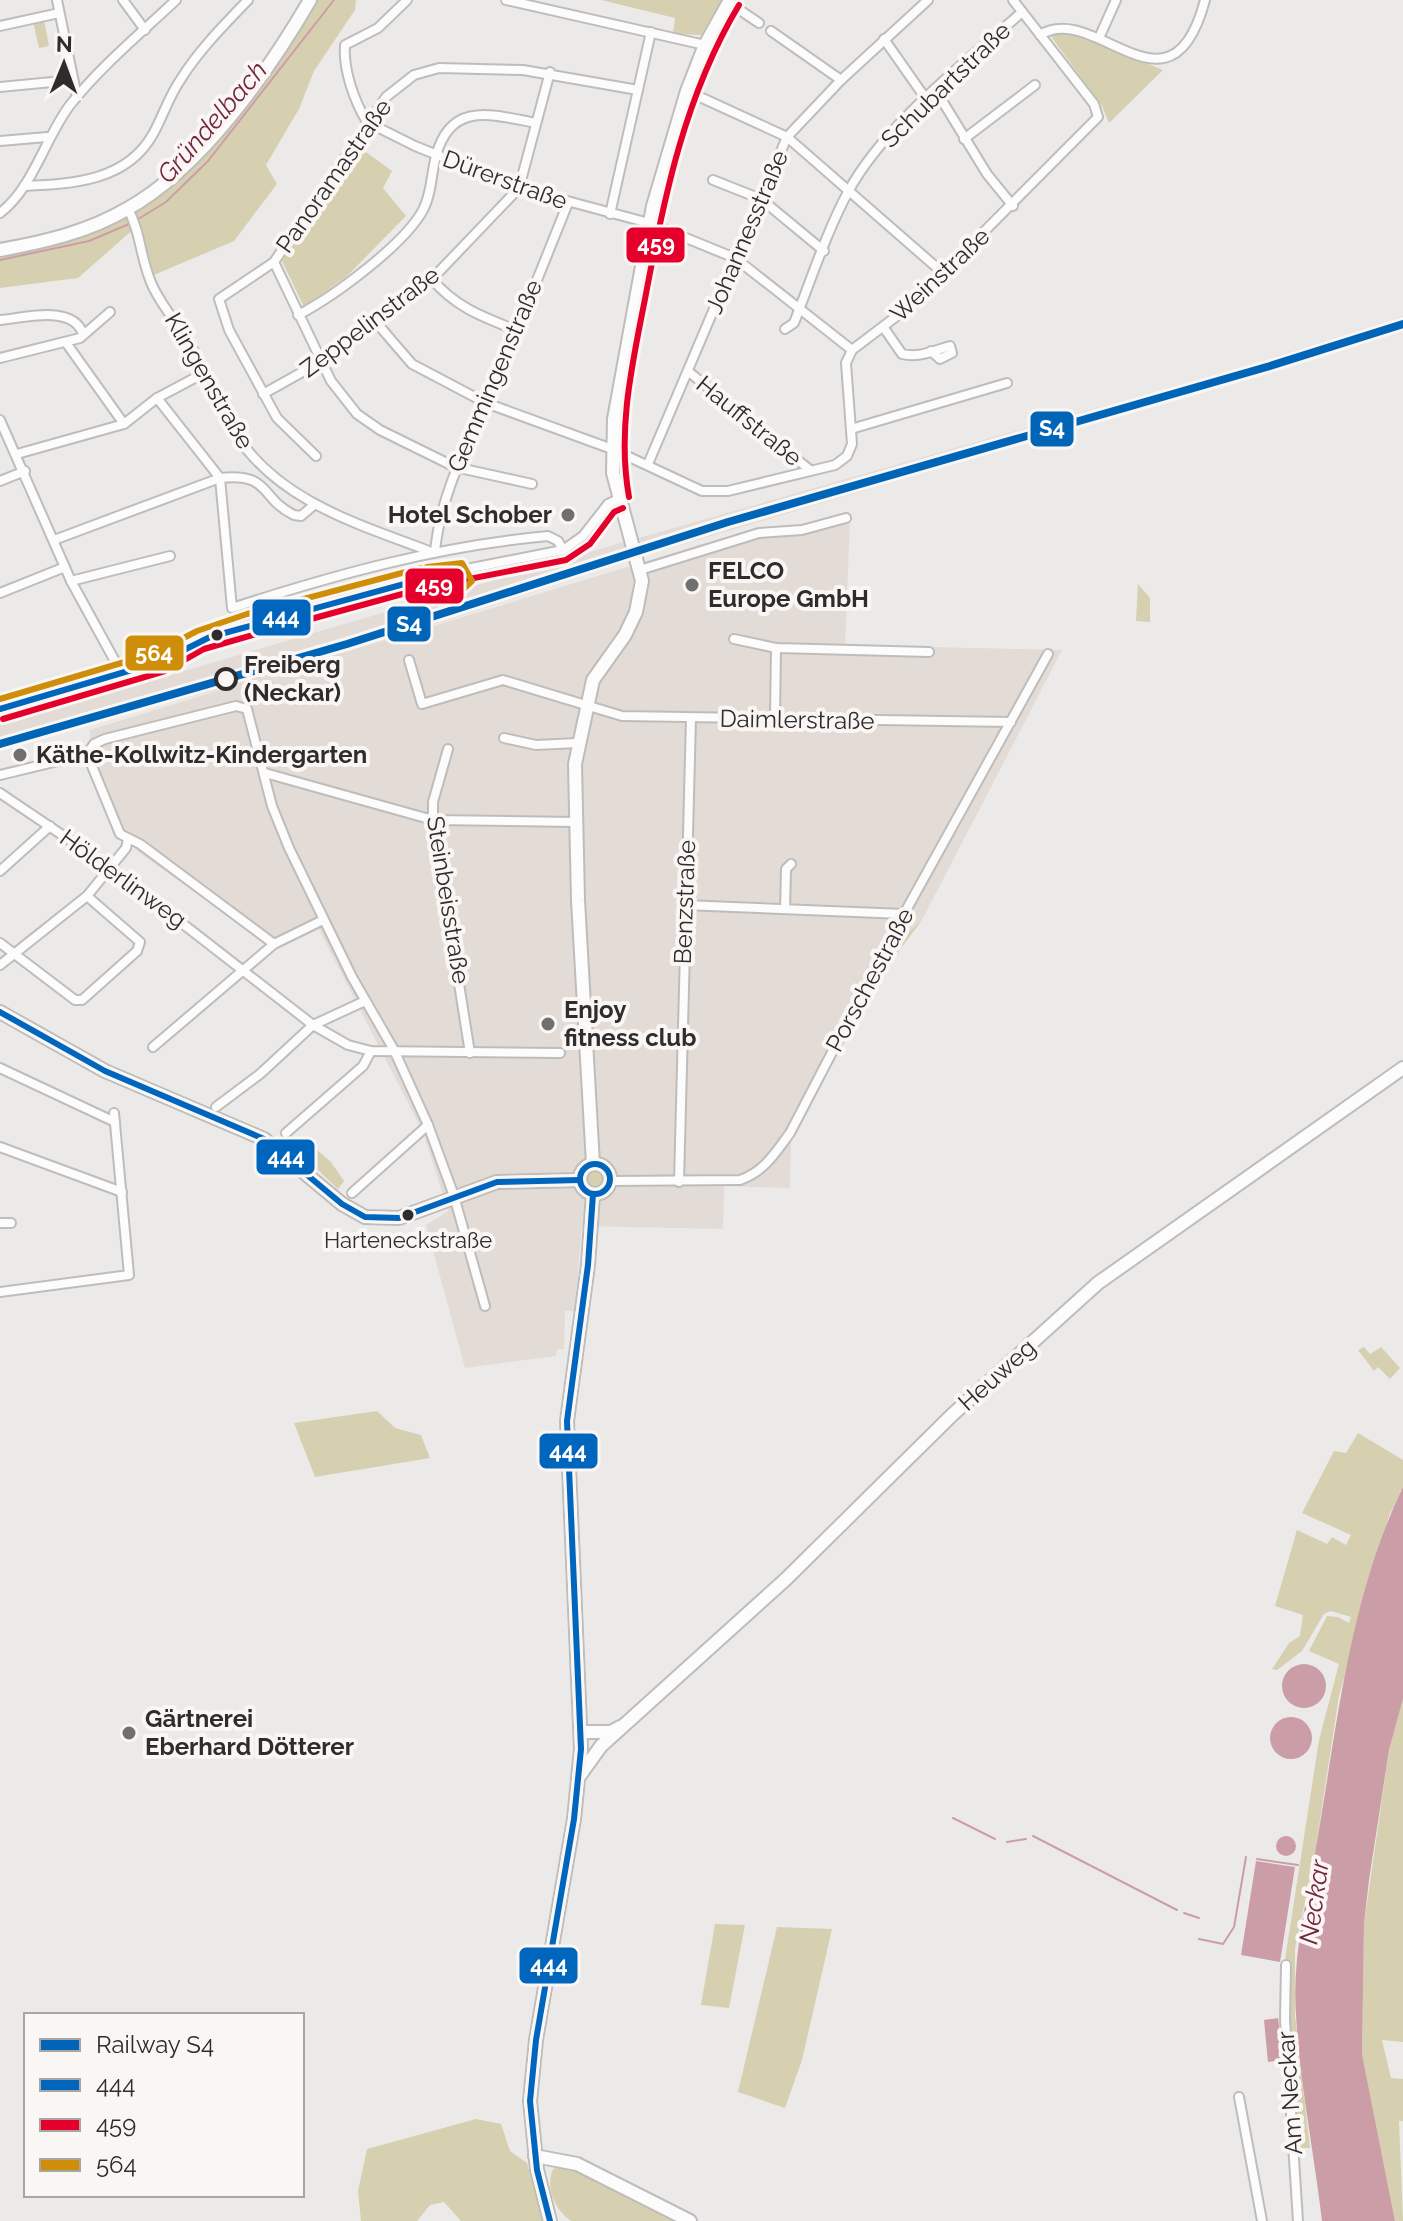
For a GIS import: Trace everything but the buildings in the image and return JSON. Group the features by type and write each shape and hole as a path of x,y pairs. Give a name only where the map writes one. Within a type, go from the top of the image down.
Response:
{"main road":[{"path":"0,250 88,228 130,212 214,133 293,30 310,0"},
{"path":"593,1164 575,822 577,743 593,680 625,635 641,595 640,570 619,499 612,449 622,369 649,223 687,91 705,45 729,1"},
{"path":"0,1012 105,1071 264,1139 342,1204 365,1217 399,1218 497,1182 580,1180"},
{"name":"Heuweg","path":"578,1778 591,1755 786,1579 952,1415 1098,1283 1403,1068"},
{"path":"593,1164 606,1169 610,1181 605,1191 593,1194 583,1188 580,1180 584,1168 593,1164"},
{"path":"550,2221 541,2196 535,2156 531,2077 578,1778 581,1732 569,1509 568,1400 588,1265 593,1194"},
{"path":"581,1732 611,1732 626,1724"},
{"path":"581,1732 593,1741 608,1740"},
{"path":"535,2156 577,2164 690,2221"}],"street":[{"path":"57,0 77,97"},
{"path":"123,0 145,30"},
{"path":"0,213 24,186 47,137 77,97 176,0"},
{"path":"24,186 103,176 132,160 154,133 180,80 248,0"},
{"path":"367,122 358,107 344,56 345,45 378,28 407,0"},
{"path":"506,0 705,45"},
{"name":"Johannesstraße","path":"648,464 787,137 841,80 928,0"},
{"path":"1013,0 1040,35 1057,27 1074,27 1140,54 1166,57 1179,51 1196,33 1205,0"},
{"path":"1099,38 1116,0"},
{"path":"729,1 759,23"},
{"name":"Schubartstraße","path":"785,329 794,323 848,192 877,151 935,89 1022,12"},
{"path":"0,26 59,13"},
{"path":"771,31 841,80"},
{"path":"610,214 651,32"},
{"name":"Weinstraße","path":"852,350 884,328 943,273 1013,206 1098,117 1094,104 1040,35"},
{"path":"884,39 926,99"},
{"name":"Panoramastraße","path":"263,394 219,305 223,294 274,262 367,122 400,85 425,71 480,67 550,72 638,90"},
{"name":"Zeppelinstraße","path":"263,394 322,361 432,279 519,188 550,72"},
{"path":"0,87 73,80"},
{"path":"964,139 1035,85"},
{"path":"935,89 964,139 1013,206"},
{"path":"687,91 787,137 943,273"},
{"path":"298,315 349,284 422,211 436,155 446,134 465,118 480,113 536,123"},
{"name":"Dürerstraße","path":"367,122 436,155 519,188 649,223 735,258 852,350"},
{"path":"0,141 47,137"},
{"path":"713,180 761,199 824,251"},
{"name":"Gemmingenstraße","path":"433,552 438,523 455,467 486,403 568,203"},
{"name":"Klingenstraße","path":"130,212 137,227 140,254 155,291 206,372 233,431 264,469 314,505 433,552 548,536 558,541 563,550"},
{"path":"274,262 322,361 343,399 357,414 380,430 455,467 532,484"},
{"path":"432,279 448,298 516,330"},
{"path":"0,358 67,344 91,332 110,312"},
{"path":"0,320 55,314 76,323 83,334"},
{"path":"375,321 412,364 486,403 612,449 702,491 715,492 835,465 847,456 851,429 846,363 852,350"},
{"path":"884,328 902,354 915,357 931,351"},
{"path":"67,344 124,424"},
{"path":"17,454 124,424 157,398 206,372"},
{"name":"Hauffstraße","path":"689,372 810,470"},
{"path":"851,429 1007,383"},
{"path":"263,394 277,418 316,456"},
{"path":"157,398 220,478 232,608 380,562 433,552"},
{"path":"1,424 25,471 71,581 122,674"},
{"path":"0,481 25,471"},
{"path":"54,540 220,478 247,478 260,483 294,515 301,516 314,505"},
{"path":"0,709 162,661 200,640 264,621 452,571 563,550 583,536 608,504 619,499"},
{"path":"640,570 747,536 802,530 846,518"},
{"path":"71,581 170,556"},
{"path":"0,593 65,567"},
{"path":"734,639 776,648 929,652"},
{"path":"775,718 776,648"},
{"name":"Porschestraße","path":"610,1181 740,1180 753,1176 771,1160 790,1133 904,914 1048,654"},
{"name":"Daimlerstraße","path":"409,660 422,704 503,680 622,716 1011,722"},
{"path":"0,775 87,754 94,744 105,739 236,706 247,709 272,806 323,920 394,1050 428,1125 454,1196 485,1306"},
{"name":"Benzstraße","path":"679,1182 691,718"},
{"path":"504,738 536,745 577,743"},
{"name":"Steinbeisstraße","path":"448,749 433,802 433,820 470,1053"},
{"path":"87,754 120,834 140,844 274,944"},
{"path":"265,773 433,820 575,822"},
{"name":"Hölderlinweg","path":"0,793 111,868 313,1025 348,1045 371,1051"},
{"path":"0,871 4,861 50,826"},
{"path":"0,965 87,896 126,848 128,839"},
{"path":"785,909 786,869 791,864"},
{"path":"0,943 75,1000 82,1000 137,951 140,942 87,896"},
{"path":"684,905 904,914"},
{"path":"153,1047 274,944 323,920"},
{"path":"216,1107 260,1074 313,1025 365,1001"},
{"path":"286,1133 363,1066 371,1051 560,1053"},
{"path":"0,1068 115,1117 129,1275 0,1292"},
{"path":"352,1193 428,1125"},
{"path":"0,1147 122,1192"},
{"path":"0,1223 11,1223"},
{"name":"Am Neckar","path":"1286,1965 1285,2020 1298,2221"},
{"name":"Am Neckar","path":"1239,2097 1262,2221"}],"shaded area":[{"path":"313,0 356,0 355,10 314,71 299,109 266,165 277,184 234,241 149,277 136,227 78,278 0,288 0,250 128,209 214,133"},
{"path":"601,0 722,0 701,35 673,34 675,18"},
{"path":"44,20 49,46 39,48 33,22"},
{"path":"1075,33 1163,70 1109,123 1102,106 1050,35"},
{"path":"359,147 392,171 383,188 406,216 347,276 304,307 282,261"},
{"path":"1403,316 1403,329 1363,342 644,556 639,538 1262,361"},
{"path":"844,516 850,520 845,645 1062,650 922,920 902,939 791,1137 790,1188 724,1186 723,1229 582,1226 575,1311 565,1311 564,1349 557,1349 556,1356 465,1368 426,1225 448,1211 423,1132 318,928 270,945 138,852 115,826 92,765 90,730 246,682 0,748 0,725 624,542 629,561 358,649 706,543 773,526 793,529"},
{"path":"1138,584 1150,598 1150,622 1136,621"},
{"path":"922,920 884,971 902,939"},
{"path":"315,1148 331,1162 344,1181 338,1189 298,1151"},
{"path":"595,1169 603,1172 606,1180 603,1188 595,1191 587,1188 584,1180 587,1172"},
{"path":"1364,1347 1370,1354 1381,1347 1400,1368 1390,1379 1378,1367 1374,1371 1358,1350"},
{"path":"377,1411 395,1428 421,1435 430,1458 315,1477 294,1423"},
{"path":"1358,1433 1403,1460 1403,1487 1389,1516 1339,1696 1315,1853 1295,1949 1295,2015 1310,2148 1297,2148 1280,2016 1284,1966 1319,1740 1339,1664 1309,1651 1327,1616 1349,1623 1351,1617 1331,1611 1324,1614 1302,1651 1277,1670 1272,1669 1289,1643 1300,1636 1303,1615 1275,1606 1297,1530 1327,1544 1332,1537 1346,1545 1351,1535 1302,1513 1334,1451 1346,1453"},
{"path":"1403,1699 1403,2042 1382,2040 1391,2078 1403,2079 1403,2121 1399,2121 1403,2221 1395,2221 1362,2054 1364,1924 1389,1750"},
{"path":"715,1924 745,1925 729,2008 701,2005"},
{"path":"777,1927 832,1929 802,2060 785,2108 738,2092"},
{"path":"476,2119 501,2124 510,2151 527,2163 543,2221 461,2221 444,2202 430,2205 417,2221 361,2221 358,2191 367,2149"},
{"path":"561,2166 575,2168 681,2221 571,2221 556,2205 551,2191 553,2169"}],"water":[{"name":"Neckar","path":"1403,1487 1403,1699 1389,1750 1369,1880 1364,1924 1362,2054 1395,2221 1322,2221 1298,2041 1295,1994 1298,1954 1338,1713 1357,1620 1384,1530"},
{"path":"1304,1664 1319,1671 1326,1686 1319,1701 1304,1708 1289,1701 1282,1686 1289,1671"},
{"path":"1291,1717 1306,1723 1312,1738 1306,1753 1291,1759 1276,1753 1270,1738 1276,1723"},
{"path":"1286,1836 1293,1839 1296,1846 1293,1853 1286,1856 1279,1853 1276,1846 1279,1839"},
{"path":"1256,1861 1295,1867 1280,1962 1241,1955"},
{"path":"1278,2018 1283,2060 1268,2062 1264,2020"}],"waterway":[{"name":"Gründelbach","path":"135,221 166,202 208,161 334,0"},
{"name":"Gründelbach","path":"0,260 89,241 129,224"},
{"path":"953,1818 995,1839"},
{"path":"1033,1836 1177,1910"},
{"path":"1007,1842 1026,1839"},
{"path":"1199,1939 1223,1944 1234,1927 1246,1857"},
{"name":"Neckar","path":"1257,1859 1298,1865"},
{"path":"1184,1913 1199,1918"}],"rail line":[{"name":"S4","path":"0,744 347,644 728,522 1270,366 1403,324"}],"transit line":[{"name":"459","path":"629,497 625,422 635,348 660,223 679,148 704,75 739,5"},
{"name":"459","path":"3,719 165,671 204,649 267,631 428,587 566,560 590,544 614,512 623,508"},
{"name":"564","path":"425,588 453,599 472,581 462,563 427,567"},
{"name":"564","path":"0,699 155,653 197,631 247,614 421,568"},
{"name":"444","path":"0,709 162,661 210,637 452,571"},
{"name":"444","path":"0,1012 105,1071 264,1139 342,1204 365,1217 399,1218 497,1182 580,1180"},
{"name":"444","path":"595,1164 606,1168 610,1179 606,1190 595,1194 584,1190 580,1179 584,1168 595,1164"},
{"name":"444","path":"550,2221 537,2170 530,2101 536,2040 574,1819 581,1749 567,1421 588,1265 593,1194"}],"place":[{"name":"Hotel Schober","path":"568,515"},
{"name":"FELCO Europe GmbH","path":"692,585"},
{"name":"Freiberg (Neckar)","path":"226,679"},
{"name":"Käthe-Kollwitz-Kindergarten","path":"20,755"},
{"name":"Enjoy fitness club","path":"548,1024"},
{"name":"Harteneckstraße","path":"408,1215"},
{"name":"Gärtnerei Eberhard Dötterer","path":"129,1733"}]}
